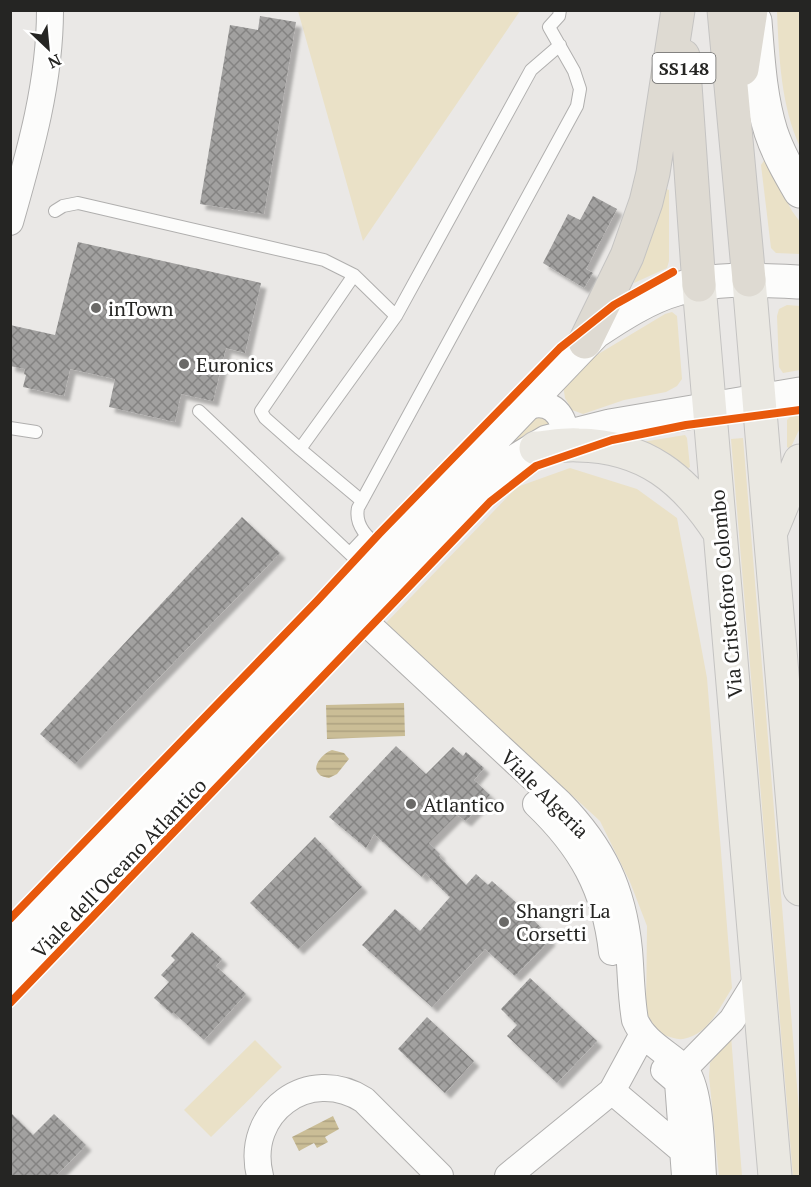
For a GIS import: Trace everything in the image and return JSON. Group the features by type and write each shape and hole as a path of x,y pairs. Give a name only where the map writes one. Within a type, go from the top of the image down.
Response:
{"highway":[{"name":"Via Cristoforo Colombo","path":"679,10 699,285"},
{"path":"585,342 627,256 646,202 679,10"},
{"name":"SS148","path":"724,10 734,122"},
{"path":"749,280 734,122 752,10"}],"main road":[{"path":"752,10 766,112 780,154 801,191"},
{"name":"Viale dell'Oceano Atlantico","path":"10,943 367,553 524,408 585,342 612,321 675,289 749,280 801,282"},
{"path":"749,280 801,889"},
{"name":"Via Cristoforo Colombo","path":"699,285 775,1176"},
{"path":"551,442 610,426 801,394"},
{"name":"Viale dell'Oceano Atlantico","path":"10,980 479,493 503,471 551,442"},
{"path":"551,442 616,449 637,456 666,472 690,493 702,505 721,534"},
{"path":"770,534 801,461"}],"street":[{"path":"10,222 42,96 49,46 50,10"},
{"path":"524,408 538,404 553,409 562,418 551,442"},
{"name":"Viale Algeria","path":"355,624 520,778 581,856 602,901 622,1023 629,1038 640,1040 681,1076"},
{"path":"703,1176 692,1150 681,1076 732,1020 758,978"},
{"path":"508,1176 612,1092 640,1040"},
{"path":"261,1176 257,1147 262,1129 269,1117 295,1096 328,1088 352,1092 364,1100 440,1176"},
{"path":"612,1092 692,1150"},
{"path":"685,1176 692,1150"}],"lane":[{"path":"367,553 357,516 362,501 577,106 580,89 574,71 549,27 559,16 560,10"},
{"path":"300,449 396,316 531,70 560,45"},
{"path":"55,211 63,206 78,203 313,257 334,264 354,275 396,316"},
{"path":"354,275 261,411 265,418 362,501"},
{"path":"199,411 367,553"},
{"path":"10,428 36,432"}],"shaded area":[{"path":"298,11 520,11 363,241"},
{"path":"777,12 800,12 800,147 785,98 780,64"},
{"path":"765,159 800,222 800,254 776,253 771,248 761,165"},
{"path":"664,188 669,190 669,261 667,268 634,283 636,272"},
{"path":"787,305 800,306 800,370 783,373 779,367 777,316 779,309"},
{"path":"672,312 677,316 682,379 677,386 666,392 624,400 583,414 572,410 565,398 563,385 595,356"},
{"path":"537,413 549,420 553,426 485,471"},
{"path":"800,415 800,428 790,449 787,447 787,420"},
{"path":"685,435 690,467 687,469 642,442"},
{"path":"743,438 800,1122 800,1176 793,1176 731,439"},
{"path":"570,468 637,489 677,518 707,678 732,988 706,1026 700,1032 683,1039 659,1034 646,1012 647,926 630,882 600,821 385,624 517,487"},
{"path":"404,703 405,736 327,739 326,705"},
{"path":"332,750 344,753 349,759 337,774 329,778 320,775 316,767 322,756"},
{"path":"731,1036 742,1176 719,1176 709,1076 710,1063"},
{"path":"255,1040 282,1067 211,1137 184,1110"},
{"path":"333,1116 339,1129 325,1137 328,1142 317,1148 314,1143 299,1151 292,1137"}],"building":[{"path":"260,16 296,22 264,214 200,204 230,25 258,30"},
{"path":"593,196 617,209 586,269 593,273 584,288 543,263 568,214 580,220"},
{"path":"78,242 261,283 245,353 226,348 213,401 181,394 175,422 109,407 115,379 70,369 64,396 23,387 25,369 10,366 10,325 55,335"},
{"path":"242,517 280,553 75,764 40,734"},
{"path":"396,746 426,774 453,747 463,756 466,752 484,768 474,780 490,795 466,821 457,815 429,843 466,885 476,874 488,885 492,881 520,906 550,940 515,976 485,949 432,1007 362,945 395,909 420,931 450,897 425,873 422,877 374,834 366,848 329,817"},
{"path":"315,837 362,887 298,949 250,903"},
{"path":"192,932 222,959 216,966 246,994 204,1040 154,998 169,982 161,975 175,960 171,956"},
{"path":"530,978 597,1041 557,1083 507,1036 517,1025 501,1009"},
{"path":"427,1017 474,1061 445,1093 398,1049"},
{"path":"10,1112 33,1135 54,1114 86,1145 56,1176 10,1176"}],"cycle path":[{"path":"10,919 560,348 614,305 673,272"},
{"path":"10,1003 490,502 536,466 612,440 686,425 800,410"}],"place":[{"name":"inTown","path":"96,308"},
{"name":"Euronics","path":"184,364"},
{"name":"Atlantico","path":"411,804"},
{"name":"Shangri La Corsetti","path":"504,922"}]}
